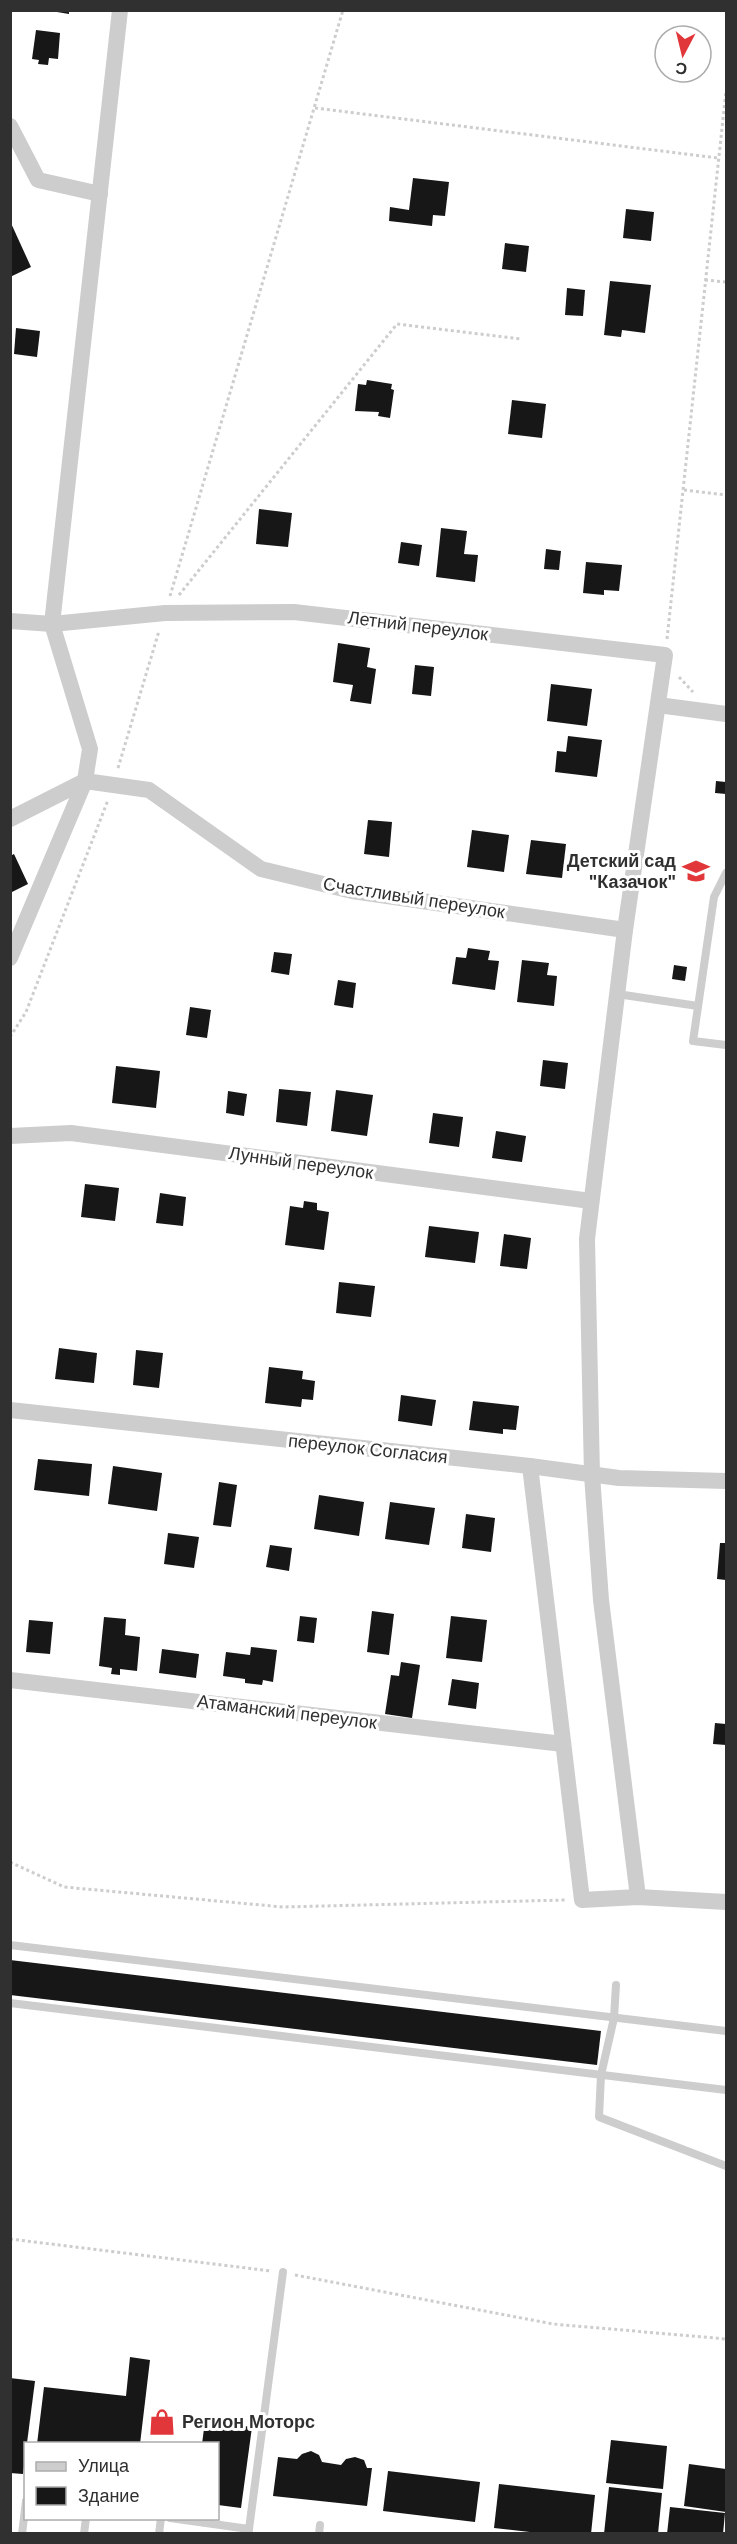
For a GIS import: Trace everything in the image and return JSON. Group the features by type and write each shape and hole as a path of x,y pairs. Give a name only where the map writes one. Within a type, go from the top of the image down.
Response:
{"street":[{"path":"10,958 86,781 90,749 52,624 120,10"},
{"path":"10,126 38,180 100,194"},
{"name":"Летний переулок","path":"10,621 52,624 165,613 294,612 665,655"},
{"path":"638,1897 601,1600 592,1475 587,1239 625,930 665,655"},
{"path":"658,705 726,714"},
{"path":"10,819 86,781"},
{"name":"Счастливый переулок","path":"86,781 148,790 261,868 352,891 625,930"},
{"name":"Лунный переулок","path":"10,1136 71,1133 591,1201"},
{"name":"переулок Согласия","path":"10,1410 530,1466 619,1478 726,1481"},
{"path":"530,1466 582,1900 638,1897 726,1902"},
{"name":"Атаманский переулок","path":"10,1680 563,1744"}],"lane":[{"path":"726,873 714,897 693,1041 726,1045"},
{"path":"617,994 698,1006"},
{"path":"10,1945 726,2031"},
{"path":"616,1985 614,2018 601,2075 599,2117 726,2166"},
{"path":"10,2003 726,2090"},
{"path":"182,2520 249,2531 283,2272"},
{"path":"22,2534 24,2518"}],"path":[{"path":"10,1037 26,1012 114,784 343,10"},
{"path":"665,655 726,91"},
{"path":"315,108 718,158"},
{"path":"705,280 726,282"},
{"path":"165,613 397,324 521,339"},
{"path":"684,490 726,495"},
{"path":"10,1862 64,1887 283,1907 582,1900"},
{"path":"10,2239 283,2272 553,2324 726,2339"}],"building":[{"path":"45,10 69,10 69,14"},
{"path":"36,30 60,33 58,59 49,58 48,65 38,64 39,60 32,59"},
{"path":"413,178 449,182 445,216 433,215 432,226 389,221 390,207 409,210"},
{"path":"626,209 654,212 651,241 623,238"},
{"path":"10,221 31,267 10,277"},
{"path":"505,243 529,246 526,272 502,269"},
{"path":"610,281 651,285 645,333 622,330 621,337 604,335"},
{"path":"567,288 585,290 583,316 565,315"},
{"path":"16,328 40,331 37,357 14,354"},
{"path":"367,380 392,384 391,389 394,390 390,418 378,416 379,412 355,411 358,384 366,385"},
{"path":"512,400 546,404 542,438 508,434"},
{"path":"259,509 292,513 288,547 256,544"},
{"path":"441,528 467,531 464,554 478,555 475,582 436,577"},
{"path":"401,542 422,545 419,566 398,563"},
{"path":"546,549 561,551 559,570 544,569"},
{"path":"586,562 622,565 619,591 604,590 604,595 583,593"},
{"path":"338,643 370,648 367,667 376,669 371,704 350,701 353,685 333,682"},
{"path":"415,665 434,667 431,696 412,694"},
{"path":"551,684 592,689 587,726 547,721"},
{"path":"568,736 602,740 597,777 555,772 557,751 566,752"},
{"path":"716,781 726,782 726,794 715,793"},
{"path":"368,820 392,822 389,857 364,854"},
{"path":"472,830 509,835 504,872 467,867"},
{"path":"531,840 566,844 562,878 526,874"},
{"path":"14,854 28,884 10,893 10,856"},
{"path":"468,948 490,951 488,960 499,961 495,990 452,984 456,957 466,958"},
{"path":"274,952 292,954 289,975 271,972"},
{"path":"522,960 549,963 547,975 557,976 554,1006 517,1002"},
{"path":"674,965 687,967 685,981 672,979"},
{"path":"338,980 356,983 353,1008 334,1005"},
{"path":"190,1007 211,1010 207,1038 186,1035"},
{"path":"543,1060 568,1063 565,1089 540,1086"},
{"path":"116,1066 160,1071 156,1108 112,1103"},
{"path":"279,1089 311,1092 307,1126 276,1122"},
{"path":"336,1090 373,1095 367,1136 331,1131"},
{"path":"228,1091 247,1094 244,1116 226,1113"},
{"path":"433,1113 463,1117 459,1147 429,1143"},
{"path":"496,1131 526,1136 522,1162 492,1158"},
{"path":"85,1184 119,1188 115,1221 81,1217"},
{"path":"160,1193 186,1197 183,1226 156,1223"},
{"path":"304,1201 317,1203 317,1210 329,1212 324,1250 285,1245 290,1206 303,1208"},
{"path":"429,1226 479,1232 475,1263 425,1257"},
{"path":"504,1234 531,1238 527,1269 500,1266"},
{"path":"339,1282 375,1286 371,1317 336,1313"},
{"path":"59,1348 97,1353 94,1383 55,1379"},
{"path":"136,1350 163,1353 159,1388 133,1385"},
{"path":"269,1367 303,1371 302,1379 315,1381 313,1400 302,1399 301,1407 265,1403"},
{"path":"401,1395 436,1400 432,1426 398,1421"},
{"path":"473,1401 519,1406 516,1430 503,1429 503,1434 469,1430"},
{"path":"38,1459 92,1464 89,1496 34,1490"},
{"path":"113,1466 162,1473 157,1511 108,1504"},
{"path":"219,1482 237,1485 231,1527 213,1525"},
{"path":"319,1495 364,1502 359,1536 314,1529"},
{"path":"390,1502 435,1508 429,1545 385,1539"},
{"path":"466,1514 495,1518 491,1552 462,1548"},
{"path":"168,1533 199,1537 194,1568 164,1564"},
{"path":"720,1543 726,1543 726,1580 717,1579"},
{"path":"270,1545 292,1548 289,1571 266,1567"},
{"path":"372,1611 394,1614 389,1655 367,1652"},
{"path":"300,1616 317,1618 314,1643 297,1641"},
{"path":"451,1616 487,1620 482,1662 446,1658"},
{"path":"104,1617 126,1619 125,1635 140,1637 137,1671 120,1669 120,1675 111,1674 112,1668 99,1666"},
{"path":"29,1620 53,1622 50,1654 26,1652"},
{"path":"251,1647 277,1650 273,1682 263,1680 262,1685 245,1683 245,1679 223,1676 226,1652 250,1655"},
{"path":"162,1649 199,1654 196,1678 159,1673"},
{"path":"401,1662 420,1665 412,1718 385,1714 391,1675 399,1676"},
{"path":"452,1679 479,1683 476,1709 448,1705"},
{"path":"715,1723 726,1724 726,1745 713,1744"},
{"path":"10,1960 601,2031 597,2065 10,1995"},
{"path":"130,2357 150,2360 140,2442 37,2442 44,2387 126,2396"},
{"path":"10,2378 35,2381 27,2442 24,2442 23,2474 10,2473"},
{"path":"205,2421 252,2427 241,2508 219,2505 219,2442 202,2442"},
{"path":"611,2440 667,2446 663,2489 606,2483"},
{"path":"311,2451 319,2455 322,2462 341,2465 346,2459 355,2457 364,2460 367,2468 372,2468 367,2506 273,2496 278,2457 297,2459 302,2454"},
{"path":"689,2464 726,2469 726,2512 684,2506"},
{"path":"388,2471 480,2482 475,2522 383,2511"},
{"path":"499,2484 595,2495 591,2534 547,2534 494,2528"},
{"path":"609,2487 662,2493 658,2534 604,2534"},
{"path":"670,2507 725,2513 723,2534 667,2534"}],"place":[{"name":"Детский сад \"Казачок\"","path":"696,871"},
{"name":"Регион Моторс","path":"162,2422"}]}
